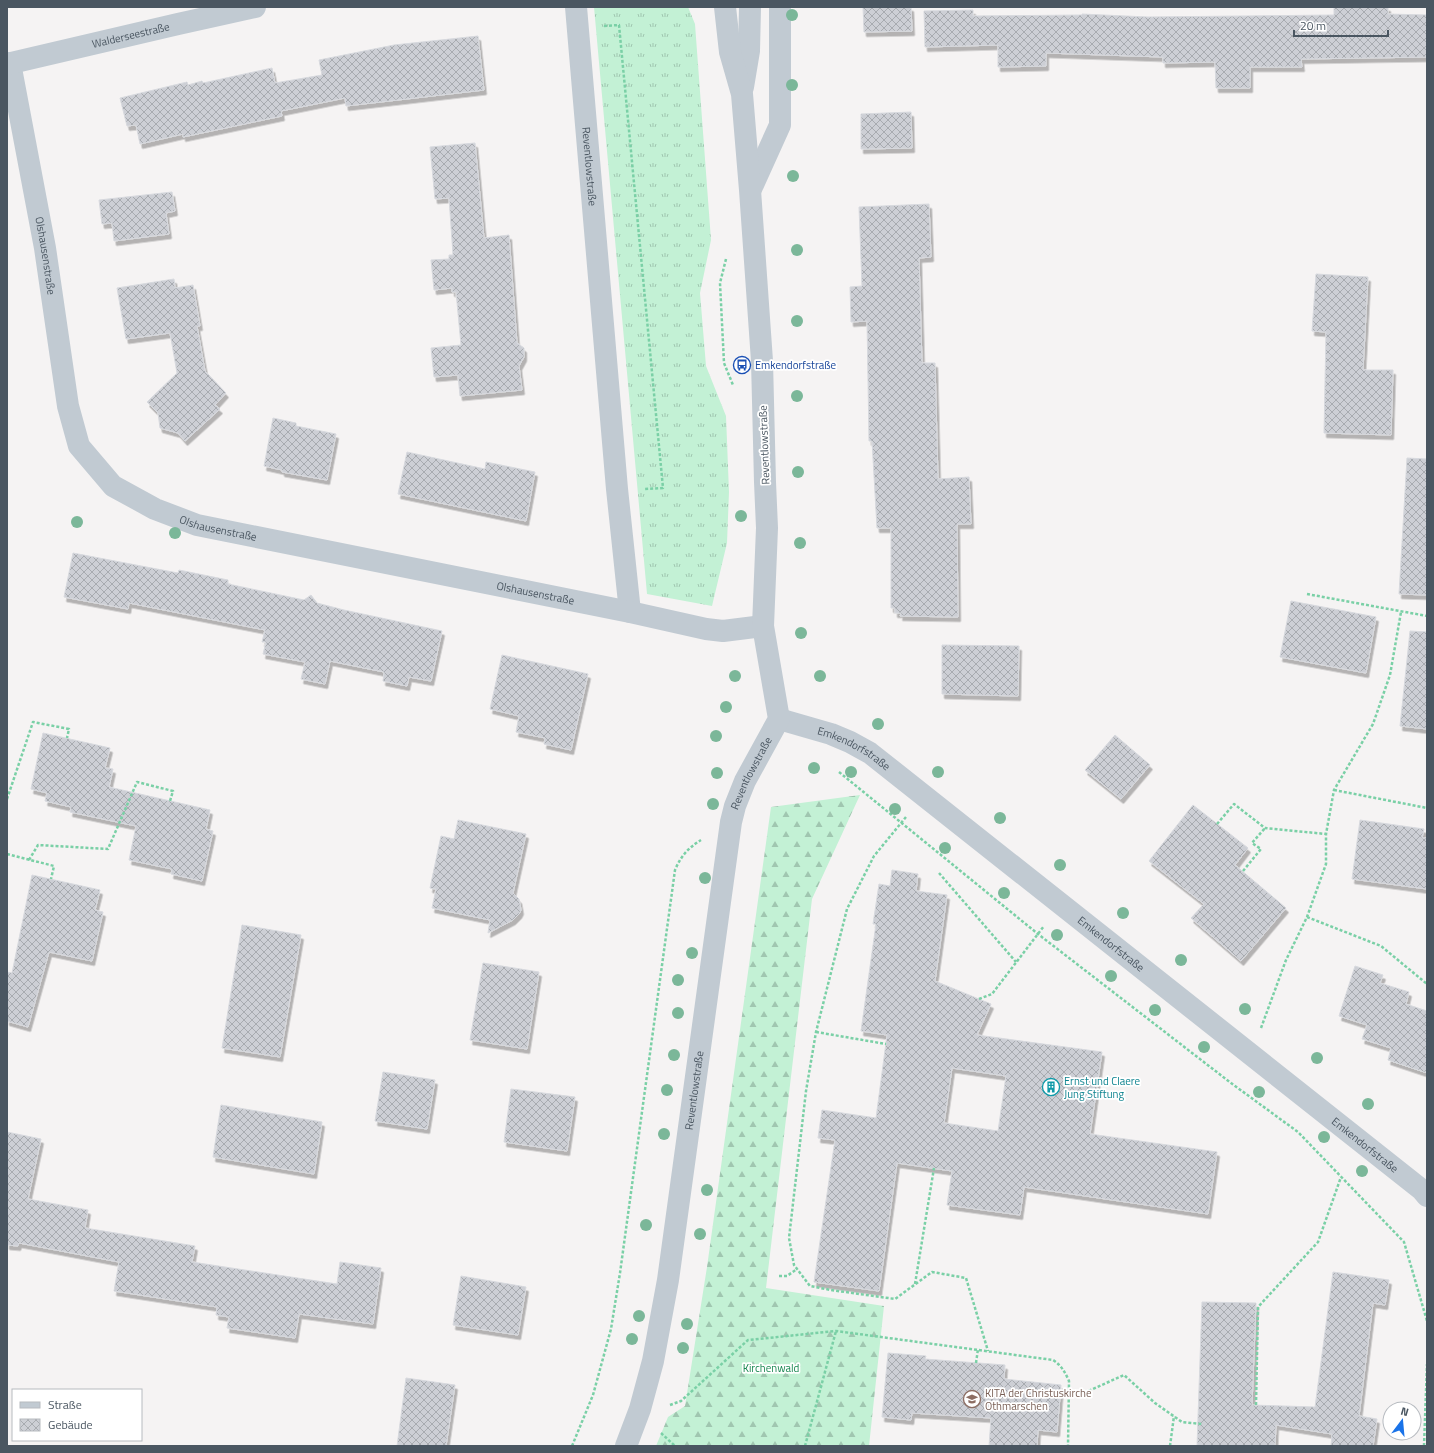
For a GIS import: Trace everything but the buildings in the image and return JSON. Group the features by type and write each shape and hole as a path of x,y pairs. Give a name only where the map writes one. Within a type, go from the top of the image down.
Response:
{"street":[{"name":"Walderseestraße","path":"8,64 255,7"},
{"name":"Reventlowstraße","path":"626,1446 640,1409 653,1361 670,1268 731,822 735,806 745,781 779,719 764,626 767,528 766,482 762,361 750,190 742,94 730,52 725,7"},
{"name":"Reventlowstraße","path":"742,94 749,51 750,7"},
{"path":"750,190 780,124 780,7"},
{"name":"Reventlowstraße","path":"577,18 617,489 630,612"},
{"name":"Olshausenstraße","path":"8,64 45,248 68,406 79,446 113,486 155,510 197,525 630,612 706,629 723,630 764,626"},
{"name":"Emkendorfstraße","path":"779,719 832,734 870,753 1422,1190 1427,1196"}],"path":[{"path":"577,18 619,25 663,488 617,489"},
{"path":"1306,594 1427,616"},
{"path":"1251,1054 1286,960 1307,917 1326,864 1326,834 1334,790 1373,724 1390,676 1401,612"},
{"path":"7,799 33,722 68,729 66,738"},
{"path":"839,772 1038,934 1231,1083 1298,1132 1404,1242 1427,1321"},
{"path":"29,860 38,845 108,849 136,782 173,791 170,801"},
{"path":"1334,790 1427,808"},
{"path":"922,794 902,823 874,856 847,909 816,1032 806,1092 789,1238 794,1265 810,1286 895,1299 932,1272 966,1278 988,1351"},
{"path":"1217,824 1234,804 1265,828 1326,834"},
{"path":"1243,871 1261,849 1252,843 1265,828"},
{"path":"572,1446 593,1395 611,1329 675,870 680,859 689,848 699,841"},
{"path":"7,854 54,866 51,879"},
{"path":"939,873 1016,962"},
{"path":"979,999 992,994 1061,904"},
{"path":"1307,917 1381,946 1427,984"},
{"path":"816,1032 886,1044"},
{"path":"915,1284 934,1168"},
{"path":"1256,1405 1258,1307 1318,1242 1341,1177"},
{"path":"779,1276 787,1276 797,1269"},
{"path":"804,1446 836,1331"},
{"path":"640,1409 674,1404 681,1401 748,1340 836,1331 1053,1360 1059,1364 1069,1381 1068,1446"},
{"path":"976,1363 978,1349"},
{"path":"1424,1446 1426,1438 1427,1364"},
{"path":"1069,1393 1084,1393 1124,1375 1154,1403 1182,1422 1202,1424"},
{"path":"1170,1446 1174,1416"}],"green space":[{"path":"594,7 688,7 695,24 711,240 700,293 706,366 726,416 729,492 727,543 712,606 647,594"},
{"name":"Kirchenwald","path":"860,795 812,899 766,1288 884,1306 869,1446 656,1446 668,1417 685,1406 707,1267 771,807"}],"place":[{"name":"Emkendorfstraße","path":"742,365"},
{"name":"Ernst und Claere Jung Stiftung","path":"1051,1087"},
{"name":"KITA der Christuskirche Othmarschen","path":"972,1399"}]}
